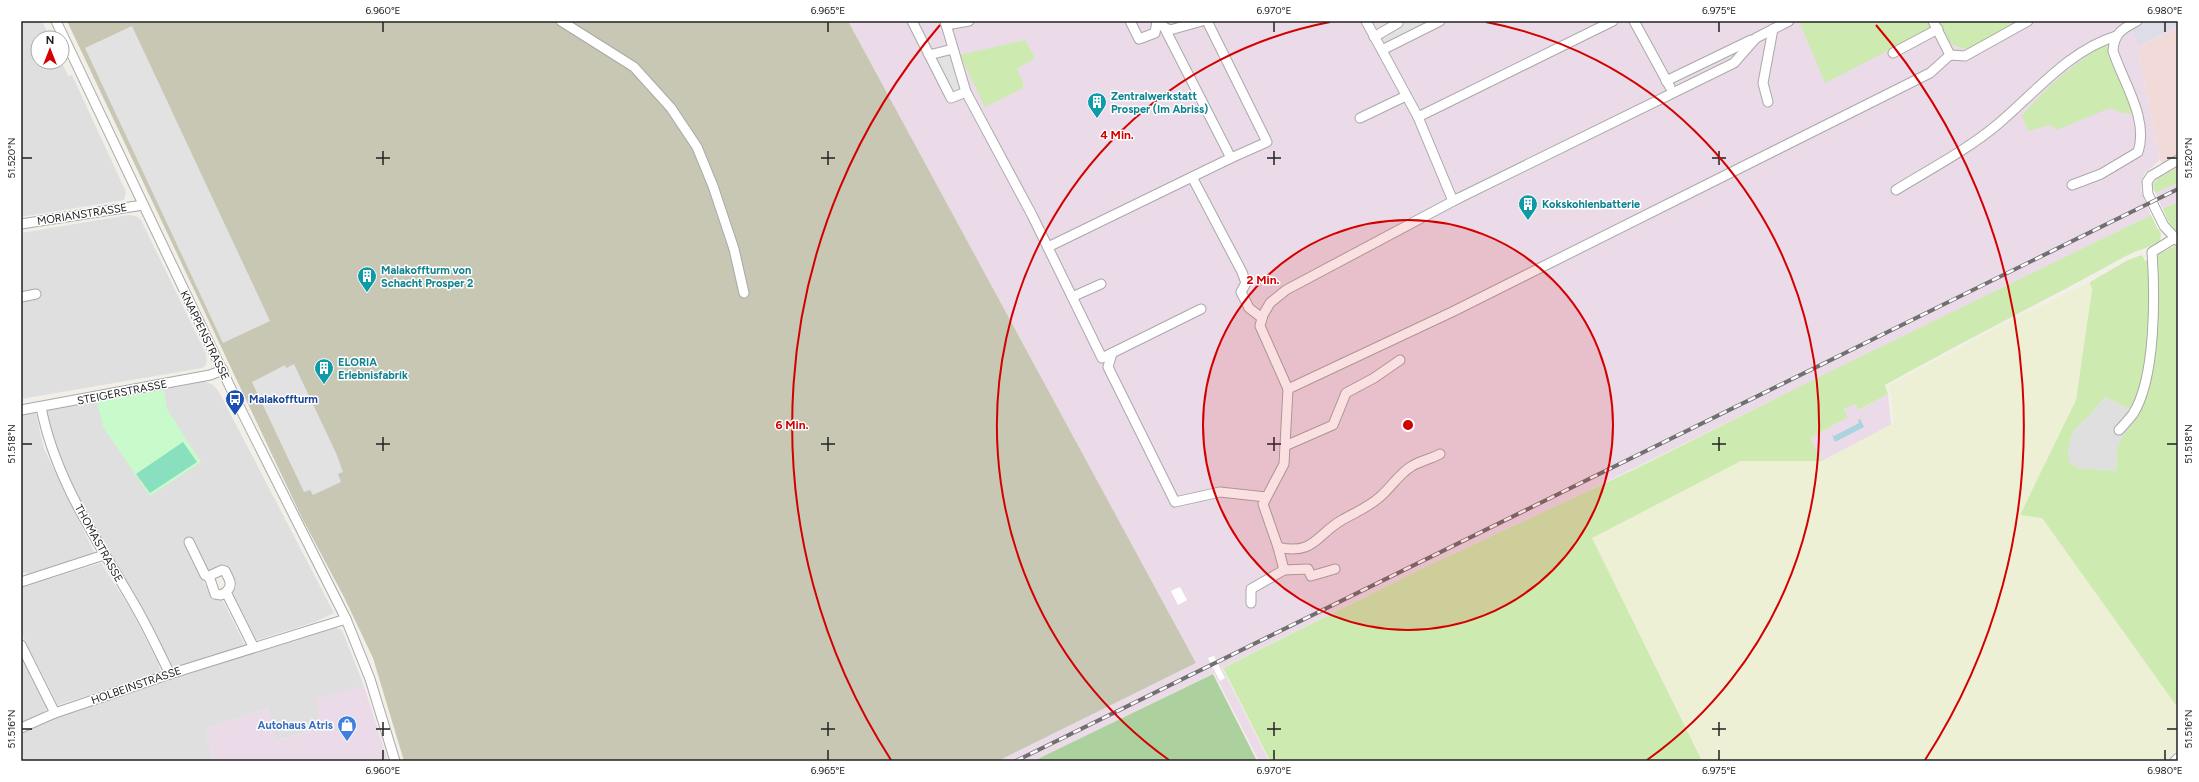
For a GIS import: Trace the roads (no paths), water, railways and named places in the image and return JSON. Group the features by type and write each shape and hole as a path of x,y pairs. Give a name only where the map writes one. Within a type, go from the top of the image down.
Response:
{"street":[{"name":"KNAPPENSTRASSE","path":"56,21 143,205 312,554 346,619 368,673 395,761"},
{"path":"561,21 634,67 671,108 697,147 713,186 734,249 744,293"},
{"path":"912,21 951,98 966,92"},
{"path":"969,21 946,23 966,92 1048,247 1102,358 1201,309"},
{"path":"1130,21 1138,39 1155,33 1159,24"},
{"path":"1159,24 1170,30 1202,21"},
{"path":"1048,247 1267,142 1207,21"},
{"path":"1366,21 1418,117 1453,201 1734,63 1756,38"},
{"path":"1374,37 1398,23 1397,21"},
{"path":"1382,50 1440,21"},
{"path":"1418,117 1613,21"},
{"path":"1634,21 1673,93"},
{"path":"1666,81 1789,21"},
{"path":"1950,55 1965,56 2028,21"},
{"path":"1896,190 1997,125 2073,58 2097,42 2116,36 2125,27 2137,21"},
{"path":"1159,24 1231,158"},
{"path":"1893,53 1935,25 1950,55"},
{"path":"1768,102 1763,83 1773,29"},
{"path":"2072,184 2101,174 2126,160 2138,152 2141,143 2140,123 2113,51 2116,36"},
{"path":"929,55 953,49"},
{"path":"1288,390 1460,308 1923,77 1940,66 1950,55"},
{"path":"1360,118 1406,96"},
{"path":"2120,430 2133,413 2145,387 2153,324 2152,252 2177,239 2164,226 2148,194 2147,182 2151,176 2178,160"},
{"path":"1192,177 1242,272 1246,283 1241,292 1249,308 1262,318"},
{"path":"1284,570 1278,547 1263,504 1284,464 1288,390 1260,326 1262,318 1270,303 1286,290 1461,197"},
{"name":"MORIANSTRASSE","path":"21,224 143,205"},
{"path":"1072,296 1101,284"},
{"path":"21,297 36,294"},
{"path":"1112,353 1108,368 1175,502 1220,492 1266,498"},
{"path":"1285,446 1333,425 1346,393 1374,378 1400,360"},
{"name":"STEIGERSTRASSE","path":"21,410 210,375 223,370"},
{"name":"THOMASTRASSE","path":"41,407 46,434 54,455 90,531 138,609 170,674"},
{"path":"1278,547 1289,550 1306,547 1312,544 1341,520 1366,508 1412,466 1440,454"},
{"path":"189,542 205,575 209,577 215,594 221,595 230,587 231,583 225,571 222,570 209,577"},
{"path":"21,582 104,555"},
{"path":"1251,604 1251,589 1284,570 1308,569 1311,576 1334,569"},
{"path":"226,592 253,646"},
{"name":"HOLBEINSTRASSE","path":"21,728 55,713 253,646 346,619"},
{"path":"21,645 55,713"},
{"path":"2175,761 2178,758"}],"water":[{"path":"1860,419 1864,427 1835,442 1832,435 1834,436 1859,423 1858,420"}],"railway":[{"path":"1016,761 2178,189"}],"place":[{"name":"Zentralwerkstatt Prosper (Im Abriss)","path":"1097,119"},
{"name":"Kokskohlenbatterie","path":"1528,221"},
{"name":"Malakoffturm von Schacht Prosper 2","path":"367,293"},
{"name":"ELORIA Erlebnisfabrik","path":"324,385"},
{"name":"Malakoffturm","path":"235,416"},
{"name":"Autohaus Atris","path":"347,742"}]}
